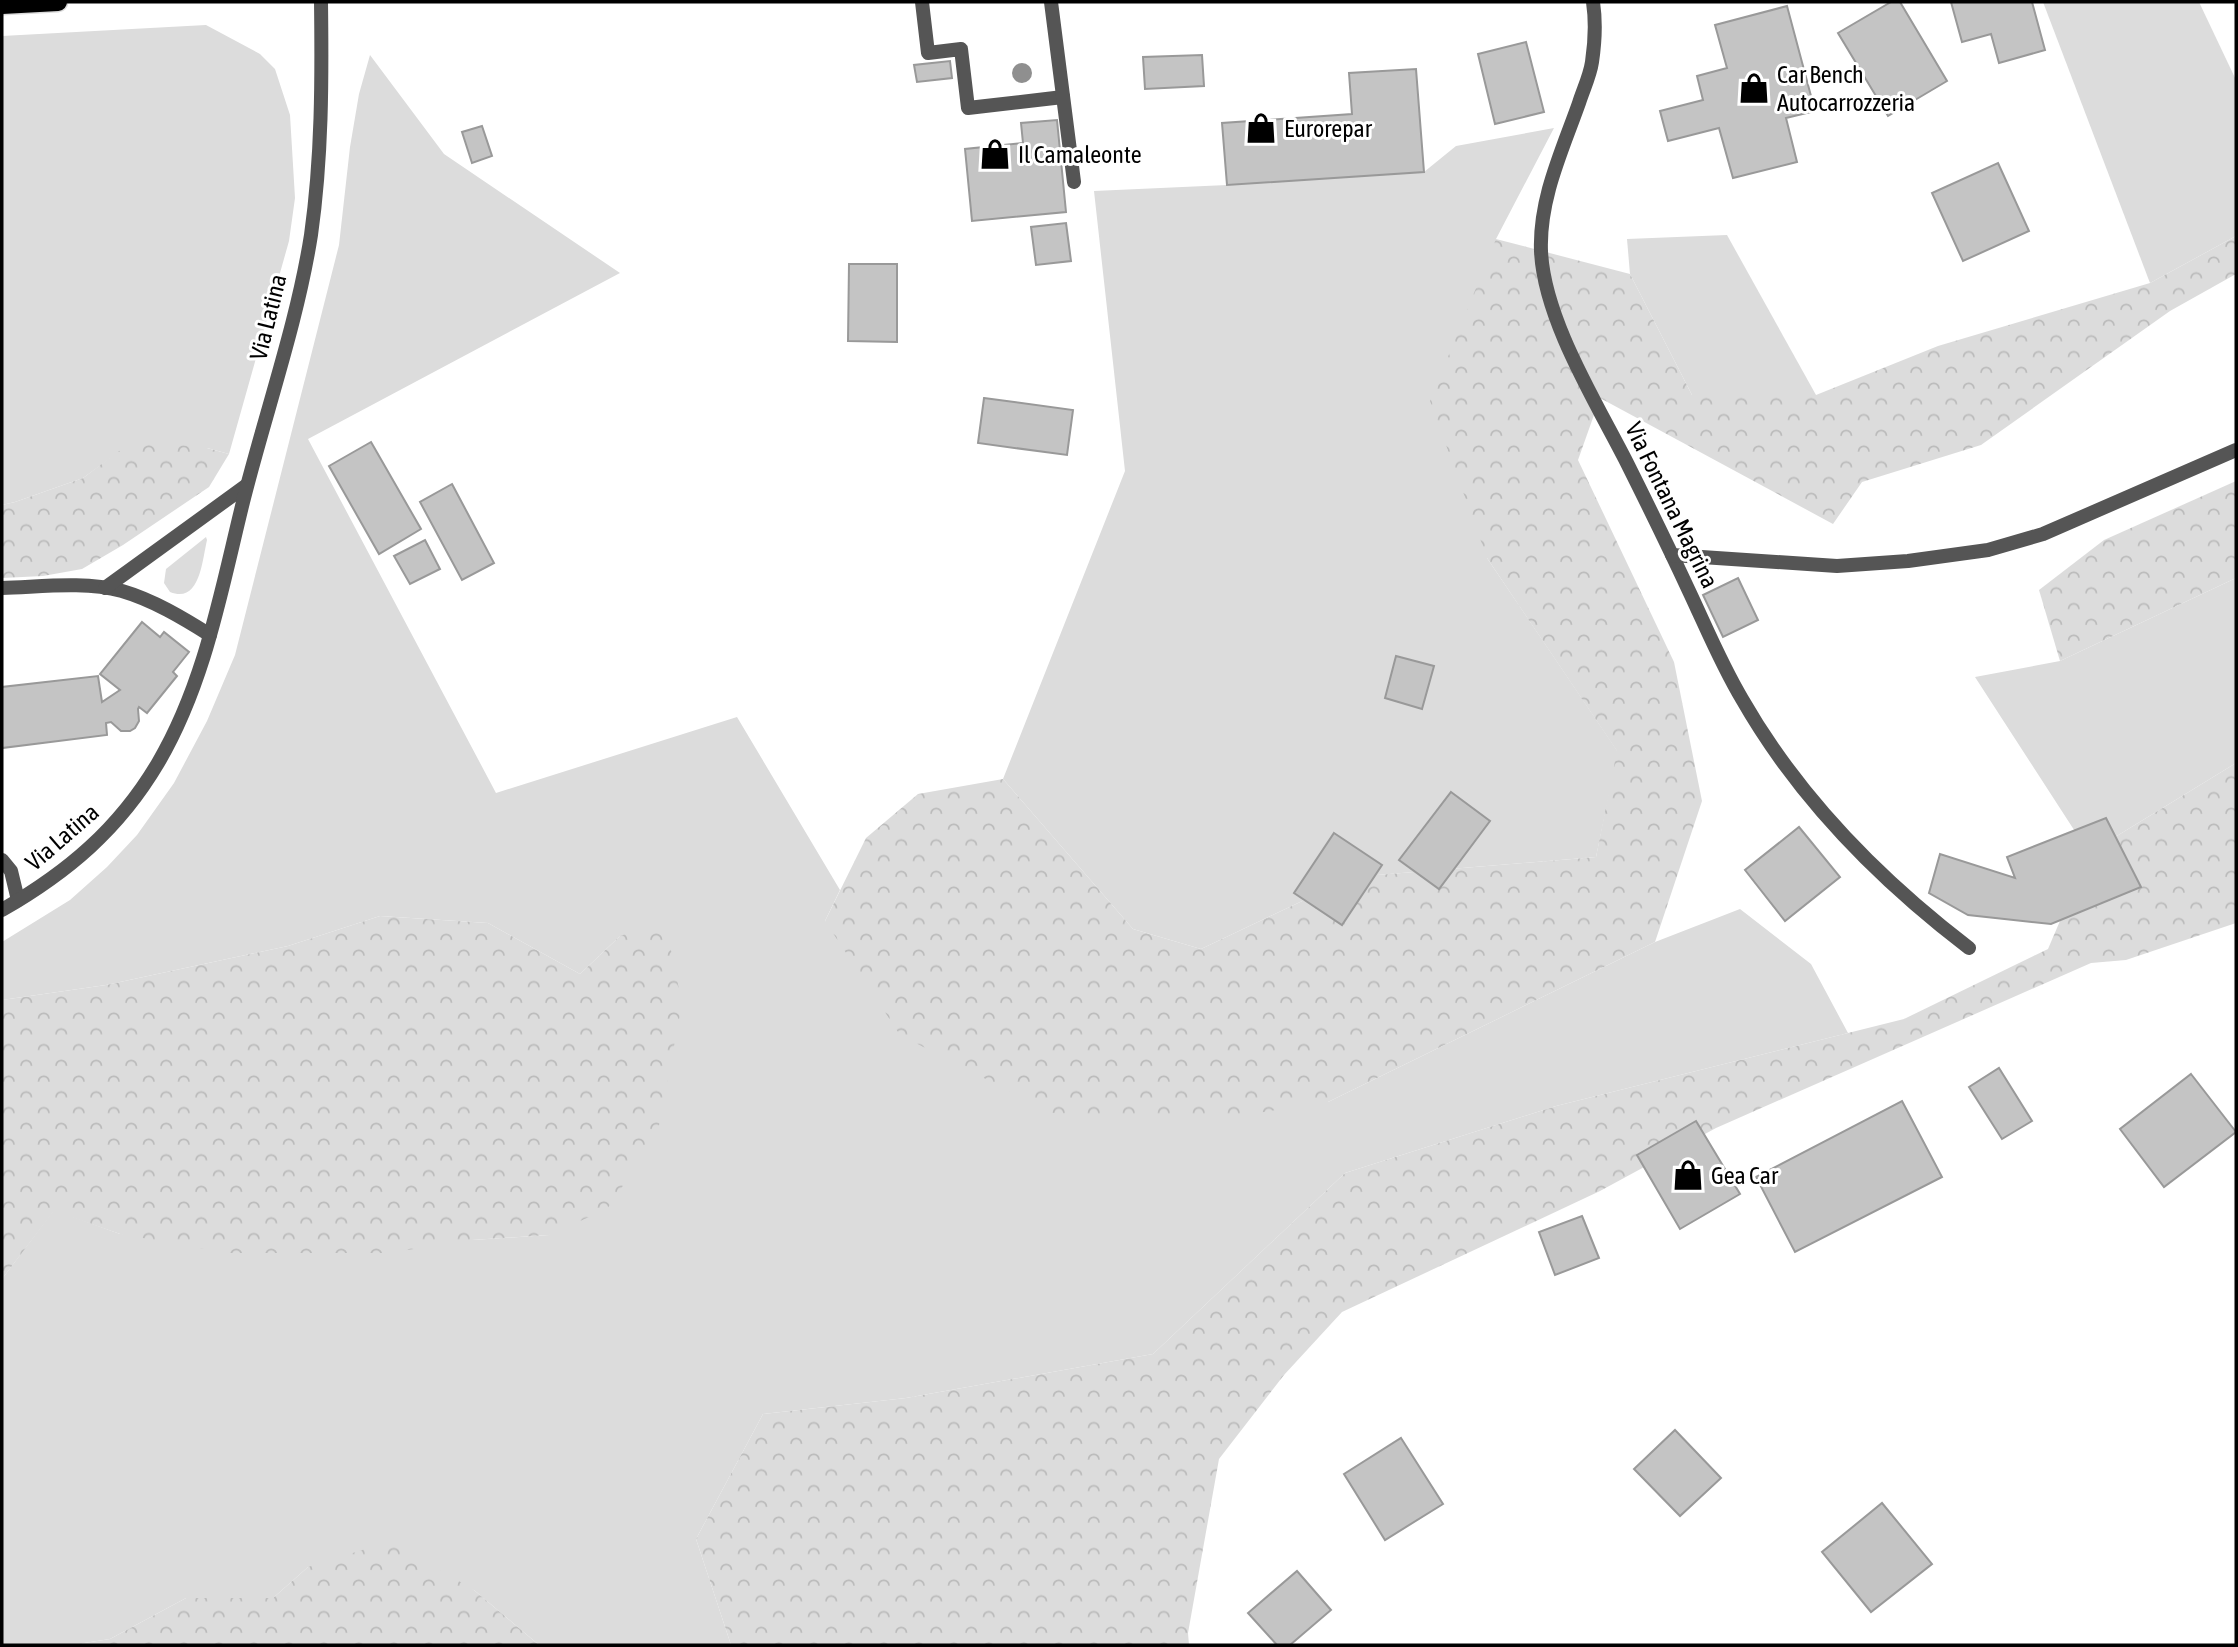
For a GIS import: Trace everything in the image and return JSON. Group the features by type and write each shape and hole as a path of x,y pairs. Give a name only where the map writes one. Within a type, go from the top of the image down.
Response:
{"main road":[{"path":"2,5 58,2"}],"street":[{"name":"Via Latina","path":"2,910 42,886 84,854 137,795 162,756 185,711 202,664 293,314 310,237 320,134 321,2"},
{"path":"922,2 928,53 961,49 968,108 1063,97"},
{"path":"1051,2 1074,182"},
{"name":"Via Fontana Magrina","path":"1593,2 1596,26 1592,64 1551,181 1541,220 1544,275 1553,308 1565,338 1726,670 1758,726 1787,769 1835,825 1889,880 1969,948"},
{"path":"1672,555 1837,565 1908,561 1988,550 2043,534 2236,450"},
{"path":"105,588 247,485"},
{"path":"2,588 70,586 122,591 153,603 210,635"},
{"path":"2,860 11,871 18,900"}],"green space":[{"path":"2043,2 2199,2 2236,80 2236,236 2150,283"},
{"path":"206,25 260,54 275,69 290,115 295,198 289,241 229,454 207,448 119,452 83,478 2,505 2,36"},
{"path":"370,55 444,154 620,273 308,439 496,793 737,717 840,890 825,921 1328,1102 1655,942 1740,909 1811,964 1848,1033 1556,1106 1345,1173 1153,1354 906,1398 763,1414 696,1539 731,1645 539,1645 474,1590 308,1567 273,1598 186,1598 110,1639 71,1645 2,1645 2,1279 54,1210 120,1234 472,1240 549,1235 620,936 580,974 488,923 380,916 288,946 106,985 2,1000 2,942 70,900 137,835 174,783 207,721 235,655 339,245 350,147 359,94"},
{"path":"1554,128 1496,239 1487,558 1618,752 1596,857 1353,877 1201,949 1133,929 1003,779 1125,471 1094,191 1424,172 1456,146"},
{"path":"1727,235 1816,395 1692,395 1630,274 1627,239"},
{"path":"2236,236 2236,274 2170,311 1981,445 1862,482 1833,524 1600,398 1578,460 1674,662 1702,801 1655,942 1328,1102 1206,1121 1052,1113 900,1035 825,921 866,838 918,794 1003,779 1133,929 1201,949 1353,877 1596,857 1617,751 1487,558 1430,401 1496,239 1630,274 1692,395 1816,395 1938,346 2150,283"},
{"path":"154,442 207,448 229,454 209,487 82,569 43,576 2,578 2,505 83,478 119,451"},
{"path":"2236,481 2236,578 2060,661 2039,590 2104,540"},
{"path":"206,537 201,569 194,586 188,592 180,594 170,592 164,583 166,569"},
{"path":"2236,578 2236,763 2089,853 1975,677 2060,661"},
{"path":"2236,763 2236,923 2126,960 2091,963 1716,1128 1600,1191 1342,1312 1284,1375 1219,1459 1188,1633 1189,1645 731,1645 696,1539 763,1414 906,1398 1153,1354 1345,1173 1556,1106 1904,1019 2048,949 2089,853"},
{"path":"380,916 488,923 580,974 620,936 665,921 682,1004 657,1136 607,1209 549,1235 472,1240 388,1253 228,1253 120,1234 54,1211 2,1279 2,1000 106,985 288,946"},
{"path":"391,1541 474,1590 539,1645 71,1645 110,1639 186,1598 273,1598 308,1567"}],"building":[{"path":"1891,2 1900,2 1947,81 1888,116 1838,33"},
{"path":"1951,2 2032,2 2045,50 1999,63 1991,34 1962,42"},
{"name":"Car Bench Autocarrozzeria","path":"1787,6 1815,111 1786,118 1797,162 1733,178 1719,128 1668,141 1660,111 1703,100 1697,76 1727,68 1715,25"},
{"path":"1526,42 1544,112 1495,124 1478,54"},
{"path":"1202,55 1204,86 1145,89 1143,57"},
{"path":"950,61 952,78 917,82 914,65"},
{"path":"1416,69 1424,172 1227,185 1222,123 1352,114 1349,73"},
{"path":"1057,120 1066,212 972,221 965,149 1023,143 1021,123"},
{"path":"482,126 492,156 472,163 462,132"},
{"path":"1998,163 2029,231 1963,261 1932,193"},
{"path":"1066,223 1071,261 1036,265 1031,227"},
{"path":"849,264 897,264 897,342 848,341"},
{"path":"984,398 1073,410 1067,455 978,443"},
{"path":"371,442 421,529 379,554 329,466"},
{"path":"452,484 494,563 462,580 420,502"},
{"path":"425,540 440,569 410,584 394,556"},
{"path":"1738,578 1758,620 1723,637 1703,595"},
{"path":"142,622 160,637 164,632 189,652 173,672 177,676 147,713 139,707 139,721 135,728 121,731 111,722 106,723 107,735 2,748 2,687 98,676 102,702 120,690 100,674"},
{"path":"1396,656 1434,666 1422,709 1385,698"},
{"path":"1451,792 1490,821 1439,889 1399,860"},
{"path":"2106,818 2141,887 2051,924 1968,915 1929,893 1940,854 2015,878 2007,857"},
{"path":"1799,827 1840,877 1785,921 1745,870"},
{"path":"1334,833 1382,865 1342,925 1294,893"},
{"path":"1999,1068 2032,1121 2002,1139 1969,1087"},
{"path":"2191,1074 2236,1132 2164,1187 2120,1129"},
{"path":"1902,1101 1942,1177 1795,1252 1756,1177"},
{"name":"Gea Car","path":"1696,1121 1740,1194 1680,1229 1637,1155"},
{"path":"1582,1216 1599,1258 1555,1275 1539,1232"},
{"path":"1675,1430 1721,1478 1680,1516 1634,1469"},
{"path":"1401,1438 1443,1504 1385,1540 1344,1474"},
{"path":"1882,1503 1932,1564 1871,1612 1822,1552"},
{"path":"1297,1571 1331,1610 1290,1645 1277,1645 1248,1613"}],"place":[{"name":"Car Bench Autocarrozzeria","path":"1754,88"},
{"name":"Eurorepar","path":"1261,128"},
{"name":"Il Camaleonte","path":"995,154"},
{"name":"Gea Car","path":"1688,1175"}]}
